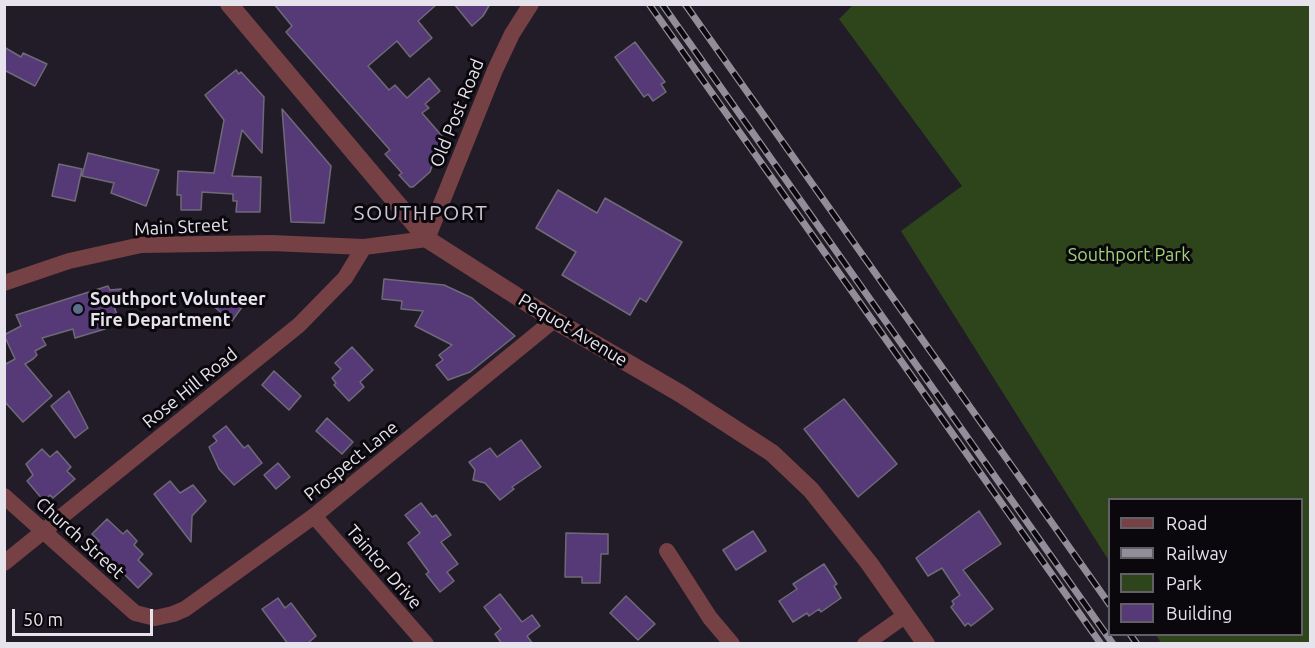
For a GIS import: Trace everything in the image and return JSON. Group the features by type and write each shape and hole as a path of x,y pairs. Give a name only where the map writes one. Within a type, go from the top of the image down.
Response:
{"street":[{"name":"Pequot Avenue","path":"229,4 427,239 554,320 681,394 772,453 811,490 926,644"},
{"name":"Old Post Road","path":"427,239 495,70 512,34 531,4"},
{"path":"364,247 427,239"},
{"name":"Main Street","path":"4,283 69,261 141,245 271,243 364,247"},
{"name":"Rose Hill Road","path":"4,563 299,325 345,278 364,247"},
{"name":"Prospect Lane","path":"164,617 185,609 314,516 554,320"},
{"name":"Church Street","path":"4,496 135,613 143,617 164,617"},
{"name":"Taintor Drive","path":"314,516 426,644"},
{"path":"667,551 710,618 732,644"},
{"path":"865,644 906,615"}],"green space":[{"name":"Southport Park","path":"853,5 1310,5 1310,643 1161,643 1157,636 1303,636 1303,498 1108,498 1108,559 901,231 962,186 839,19"}],"building":[{"path":"274,4 437,4 418,21 432,38 410,57 397,41 368,66 389,90 395,85 407,98 429,78 440,91 425,104 429,108 422,113 442,136 430,172 413,187 410,187 399,175 402,173 385,154 390,150 286,32 292,26"},
{"path":"454,4 490,4 483,16 472,26"},
{"path":"635,42 665,82 661,84 666,92 653,101 648,94 644,97 615,57"},
{"path":"4,47 21,57 23,53 47,64 35,86 4,70"},
{"path":"236,70 239,74 241,72 264,97 262,153 242,130 232,176 261,177 260,212 236,212 237,201 233,201 233,194 202,192 201,210 181,210 181,195 177,195 178,171 214,173 224,120 205,95"},
{"path":"282,109 331,166 324,223 291,222"},
{"path":"88,153 159,170 146,206 111,193 114,183 82,176"},
{"path":"59,164 82,169 75,201 52,196"},
{"path":"558,190 597,213 605,198 682,242 646,302 640,298 630,315 562,275 576,252 536,228"},
{"path":"384,279 444,285 472,298 515,336 470,372 448,380 436,365 443,360 439,355 452,345 415,326 423,311 401,309 402,301 382,299"},
{"path":"108,286 110,290 121,289 124,304 114,306 117,315 102,319 105,329 75,338 73,329 42,338 46,345 35,351 37,355 25,364 52,396 23,422 4,401 4,365 15,359 4,335 21,326 16,315"},
{"path":"223,293 242,307 232,321 213,306"},
{"path":"352,347 373,370 360,382 364,387 349,401 334,385 336,383 332,378 341,369 335,363"},
{"path":"274,371 301,396 289,410 262,385"},
{"path":"69,391 88,428 75,438 51,406"},
{"path":"844,399 897,464 858,497 804,429"},
{"path":"327,418 353,442 342,454 316,431"},
{"path":"226,426 244,448 248,445 262,463 234,485 219,469 209,447 217,441 213,436"},
{"path":"521,440 541,467 512,487 514,489 500,500 485,483 473,480 475,470 469,462 490,448 497,457"},
{"path":"42,449 50,457 57,451 71,467 67,471 75,479 53,498 50,495 44,501 27,481 33,475 26,464"},
{"path":"278,463 290,477 276,489 264,475"},
{"path":"170,481 180,493 193,485 206,501 192,516 191,542 154,494"},
{"path":"421,503 432,517 436,515 451,535 441,542 458,564 447,572 454,581 440,592 426,574 429,572 408,543 420,533 405,515"},
{"path":"979,511 1001,544 963,570 993,609 971,626 968,623 965,626 951,607 954,604 952,601 960,595 942,568 928,576 916,558"},
{"path":"107,519 123,534 127,530 137,541 134,545 143,554 138,560 152,574 138,588 95,545 99,541 92,534"},
{"path":"753,531 766,551 736,570 723,550"},
{"path":"566,533 608,534 608,554 601,554 600,583 582,583 582,577 565,577"},
{"path":"824,564 837,584 834,586 841,598 821,612 819,609 809,616 807,613 793,622 779,601 797,589 793,584"},
{"path":"500,594 522,622 532,615 540,626 527,636 533,644 502,644 495,634 501,629 484,607"},
{"path":"626,596 655,624 638,640 610,613"},
{"path":"278,598 285,608 291,603 316,636 307,644 288,644 262,609"}],"railway":[{"path":"649,4 1101,644"},
{"path":"662,4 1113,644"},
{"path":"685,4 1108,602"},
{"path":"1131,636 1137,644"}],"place":[{"name":"Southport Volunteer Fire Department","path":"78,309"}],"district":[{"name":"SOUTHPORT","path":"421,213"}]}
